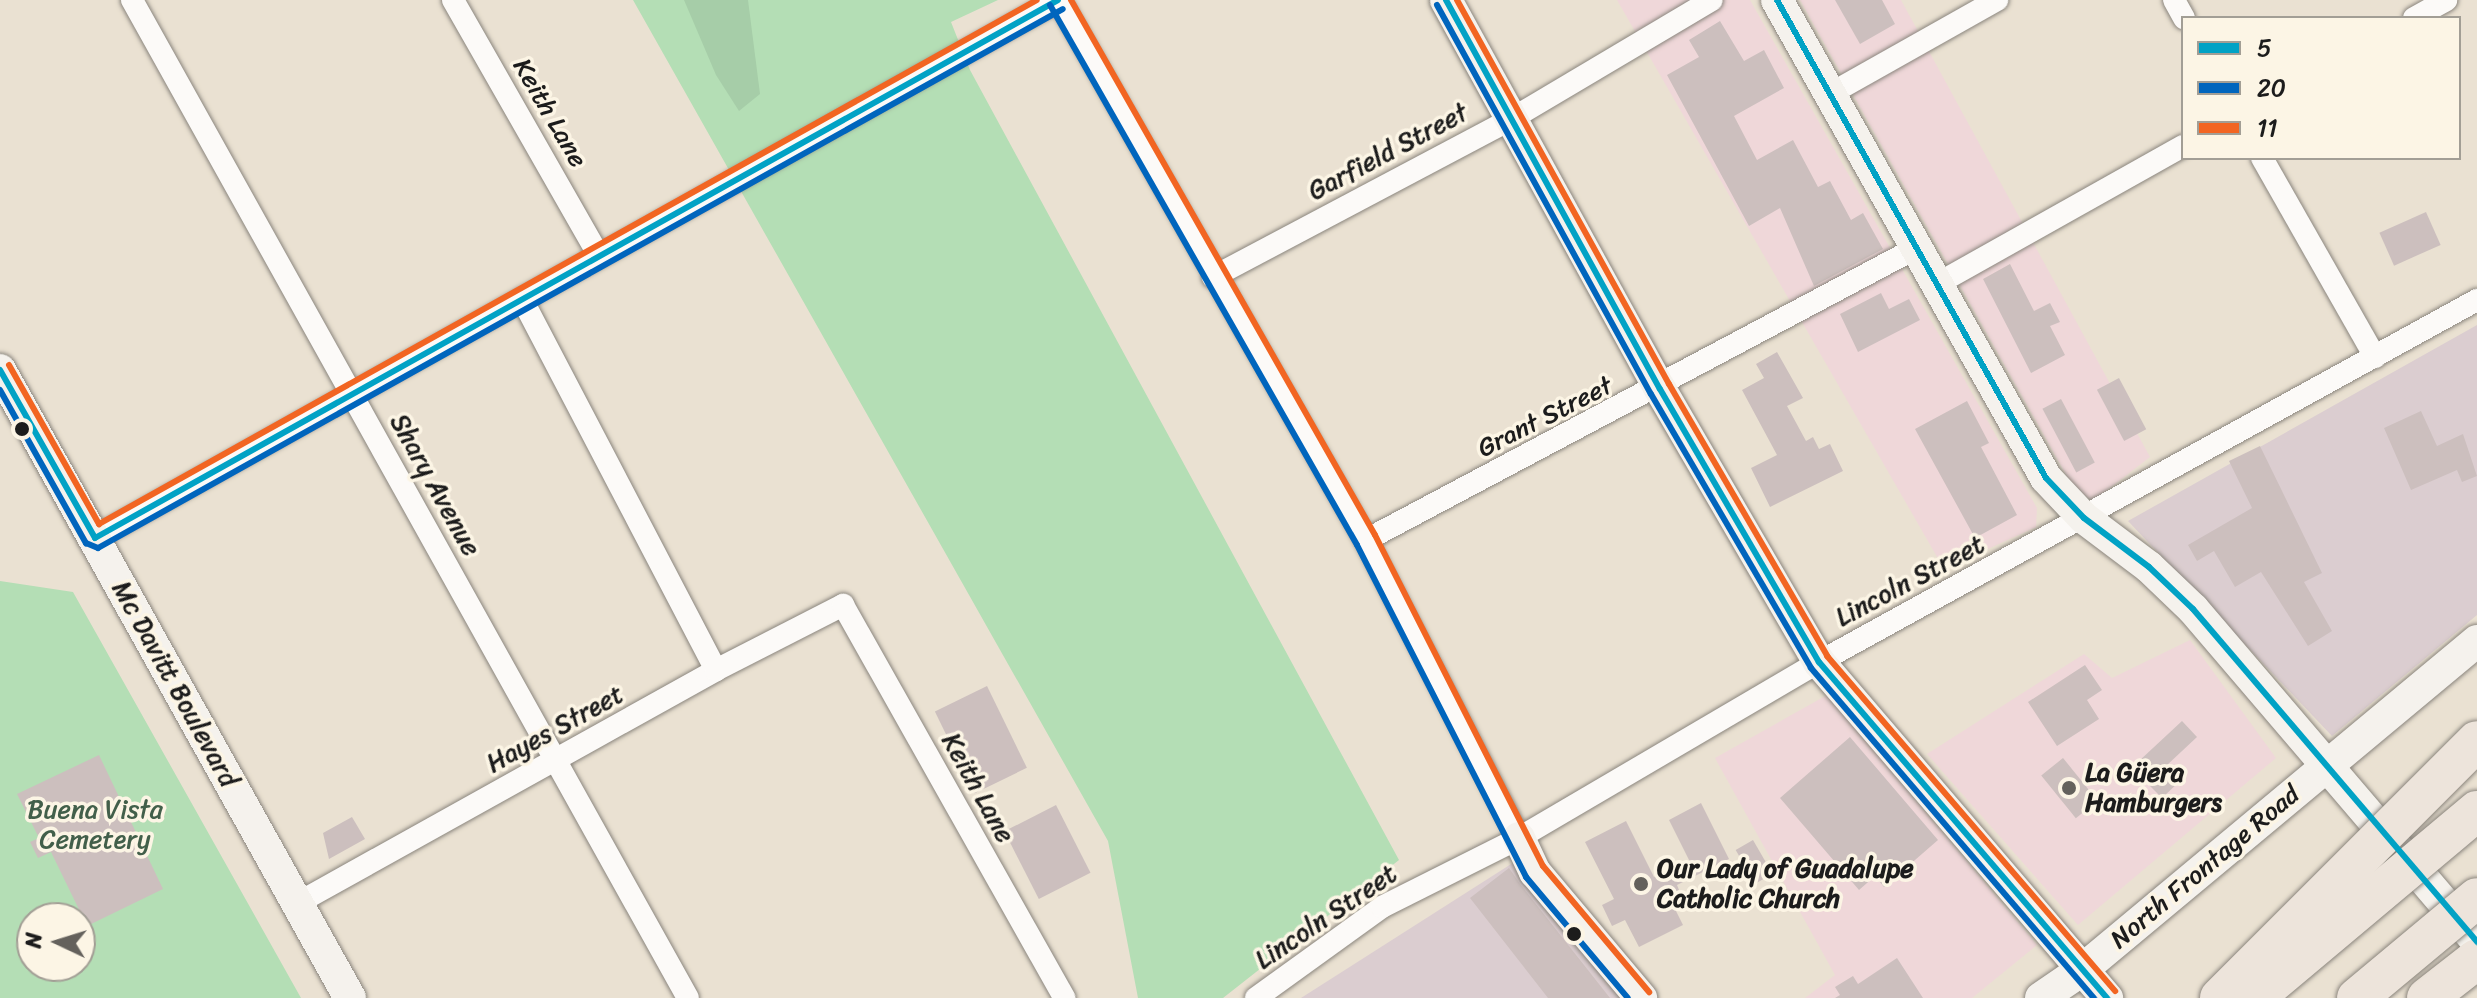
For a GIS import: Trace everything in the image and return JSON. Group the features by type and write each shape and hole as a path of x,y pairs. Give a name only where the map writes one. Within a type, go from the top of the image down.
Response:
{"highway":[{"path":"2220,998 2477,741"},
{"path":"2254,998 2477,811"},
{"path":"2357,998 2477,898"},
{"path":"2427,998 2477,959"}],"street":[{"name":"Shary Avenue","path":"132,0 352,391 554,763 688,998"},
{"name":"Keith Lane","path":"453,0 598,254"},
{"path":"95,538 352,391 1059,0 1213,277 1366,540 1535,872 1641,998"},
{"path":"1446,0 1660,389 1819,662 2107,998"},
{"name":"Garfield Street","path":"1213,277 1513,118 1712,0"},
{"path":"1777,0 2046,478 2084,518 2149,567 2193,609 2477,942"},
{"path":"1830,94 1997,0"},
{"path":"2418,16 2446,0"},
{"path":"1937,284 2181,147"},
{"path":"2263,160 2375,357"},
{"name":"Grant Street","path":"1366,540 1660,389 1916,248"},
{"path":"522,299 716,670"},
{"name":"Lincoln Street","path":"1256,998 1382,907 1519,838 1819,662 2477,300"},
{"name":"Mc Davitt Boulevard","path":"0,370 350,998"},
{"name":"Keith Lane","path":"843,605 1064,998"},
{"name":"Hayes Street","path":"296,904 716,670 843,605"},
{"name":"North Frontage Road","path":"2041,998 2082,970 2477,641"}],"shaded area":[{"path":"1617,0 1750,0 2037,508 2036,527 1944,569"},
{"path":"1800,0 1901,0 2150,457 2093,501 2073,487"},
{"path":"2477,325 2477,615 2332,736 2128,521"},
{"path":"2190,640 2276,758 2078,925 1927,754 2084,654 2112,678"},
{"path":"1827,695 2037,945 1972,998 1805,998 1835,975 1715,758"},
{"path":"1519,859 1627,998 1301,998"}],"green space":[{"path":"633,0 998,0 951,22 970,70 1399,860 1223,998 1138,998 1108,841"},
{"path":"684,0 748,0 760,94 739,111 716,75"},
{"name":"Buena Vista Cemetery","path":"0,581 73,592 301,998 0,998"}],"building":[{"path":"1835,0 1882,0 1895,24 1860,44"},
{"path":"1720,21 1744,61 1764,50 1784,88 1734,116 1757,160 1793,140 1818,187 1830,181 1851,220 1863,213 1883,249 1814,286 1780,208 1749,226 1667,75 1699,57 1689,40"},
{"path":"2426,212 2441,245 2394,266 2379,233"},
{"path":"2010,264 2034,311 2050,303 2060,322 2050,326 2065,355 2031,373 1983,279"},
{"path":"1881,293 1889,309 1909,299 1920,320 1858,352 1840,314"},
{"path":"1777,352 1803,398 1787,406 1806,441 1813,437 1819,449 1830,444 1843,471 1770,507 1751,468 1777,455 1742,390 1764,378 1756,364"},
{"path":"2119,378 2146,429 2124,441 2097,390"},
{"path":"2061,399 2095,463 2076,472 2042,409"},
{"path":"1967,401 1989,443 1981,447 2017,515 1975,538 1915,429"},
{"path":"2421,411 2437,446 2463,434 2477,476 2462,482 2457,470 2411,490 2384,428"},
{"path":"2260,446 2322,573 2304,582 2332,631 2308,646 2261,572 2235,587 2214,551 2197,561 2188,545 2252,508 2229,461"},
{"path":"2085,665 2102,690 2087,700 2099,719 2057,746 2028,702"},
{"path":"987,686 1027,768 975,793 935,711"},
{"path":"2182,721 2197,737 2166,766 2180,781 2162,798 2146,782 2153,776 2139,761"},
{"path":"1850,737 1938,840 1884,887 1875,876 1859,890 1780,798"},
{"path":"99,755 163,889 96,922 96,902 75,902 51,852 38,858 30,842 39,838 17,794"},
{"name":"La Güera Hamburgers","path":"2063,758 2098,801 2076,818 2041,776"},
{"name":"Our Lady of Guadalupe Catholic Church","path":"1701,803 1729,859 1677,885 1679,890 1668,895 1683,925 1639,947 1625,920 1612,926 1602,905 1614,899 1585,842 1626,821 1654,877 1689,860 1669,820"},
{"path":"1056,805 1091,873 1039,899 1004,831"},
{"path":"352,817 365,839 329,859 323,833"},
{"path":"1753,840 1772,874 1755,884 1736,850"},
{"path":"1509,868 1610,998 1548,998 1470,898"},
{"path":"1897,958 1923,998 1835,998 1840,995 1835,987 1853,976 1858,984"}],"transit line":[{"name":"11","path":"9,365 99,524 1037,0"},
{"name":"5","path":"0,370 95,538 1058,0"},
{"name":"11","path":"1071,0 1375,535 1543,866 1649,992"},
{"name":"5","path":"1446,0 1660,389 1819,662 2107,998"},
{"name":"11","path":"1457,0 1669,384 1827,656 2115,991"},
{"name":"5","path":"1777,0 2046,478 2084,518 2149,567 2193,609 2477,942"},
{"name":"20","path":"1050,5 1357,545 1526,877 1628,998"},
{"name":"20","path":"1437,5 1651,394 1811,668 2094,998"},
{"name":"20","path":"0,390 86,543 98,548 1063,9"}],"place":[{"name":"La Güera Hamburgers","path":"2069,788"},
{"name":"Our Lady of Guadalupe Catholic Church","path":"1641,884"}]}
